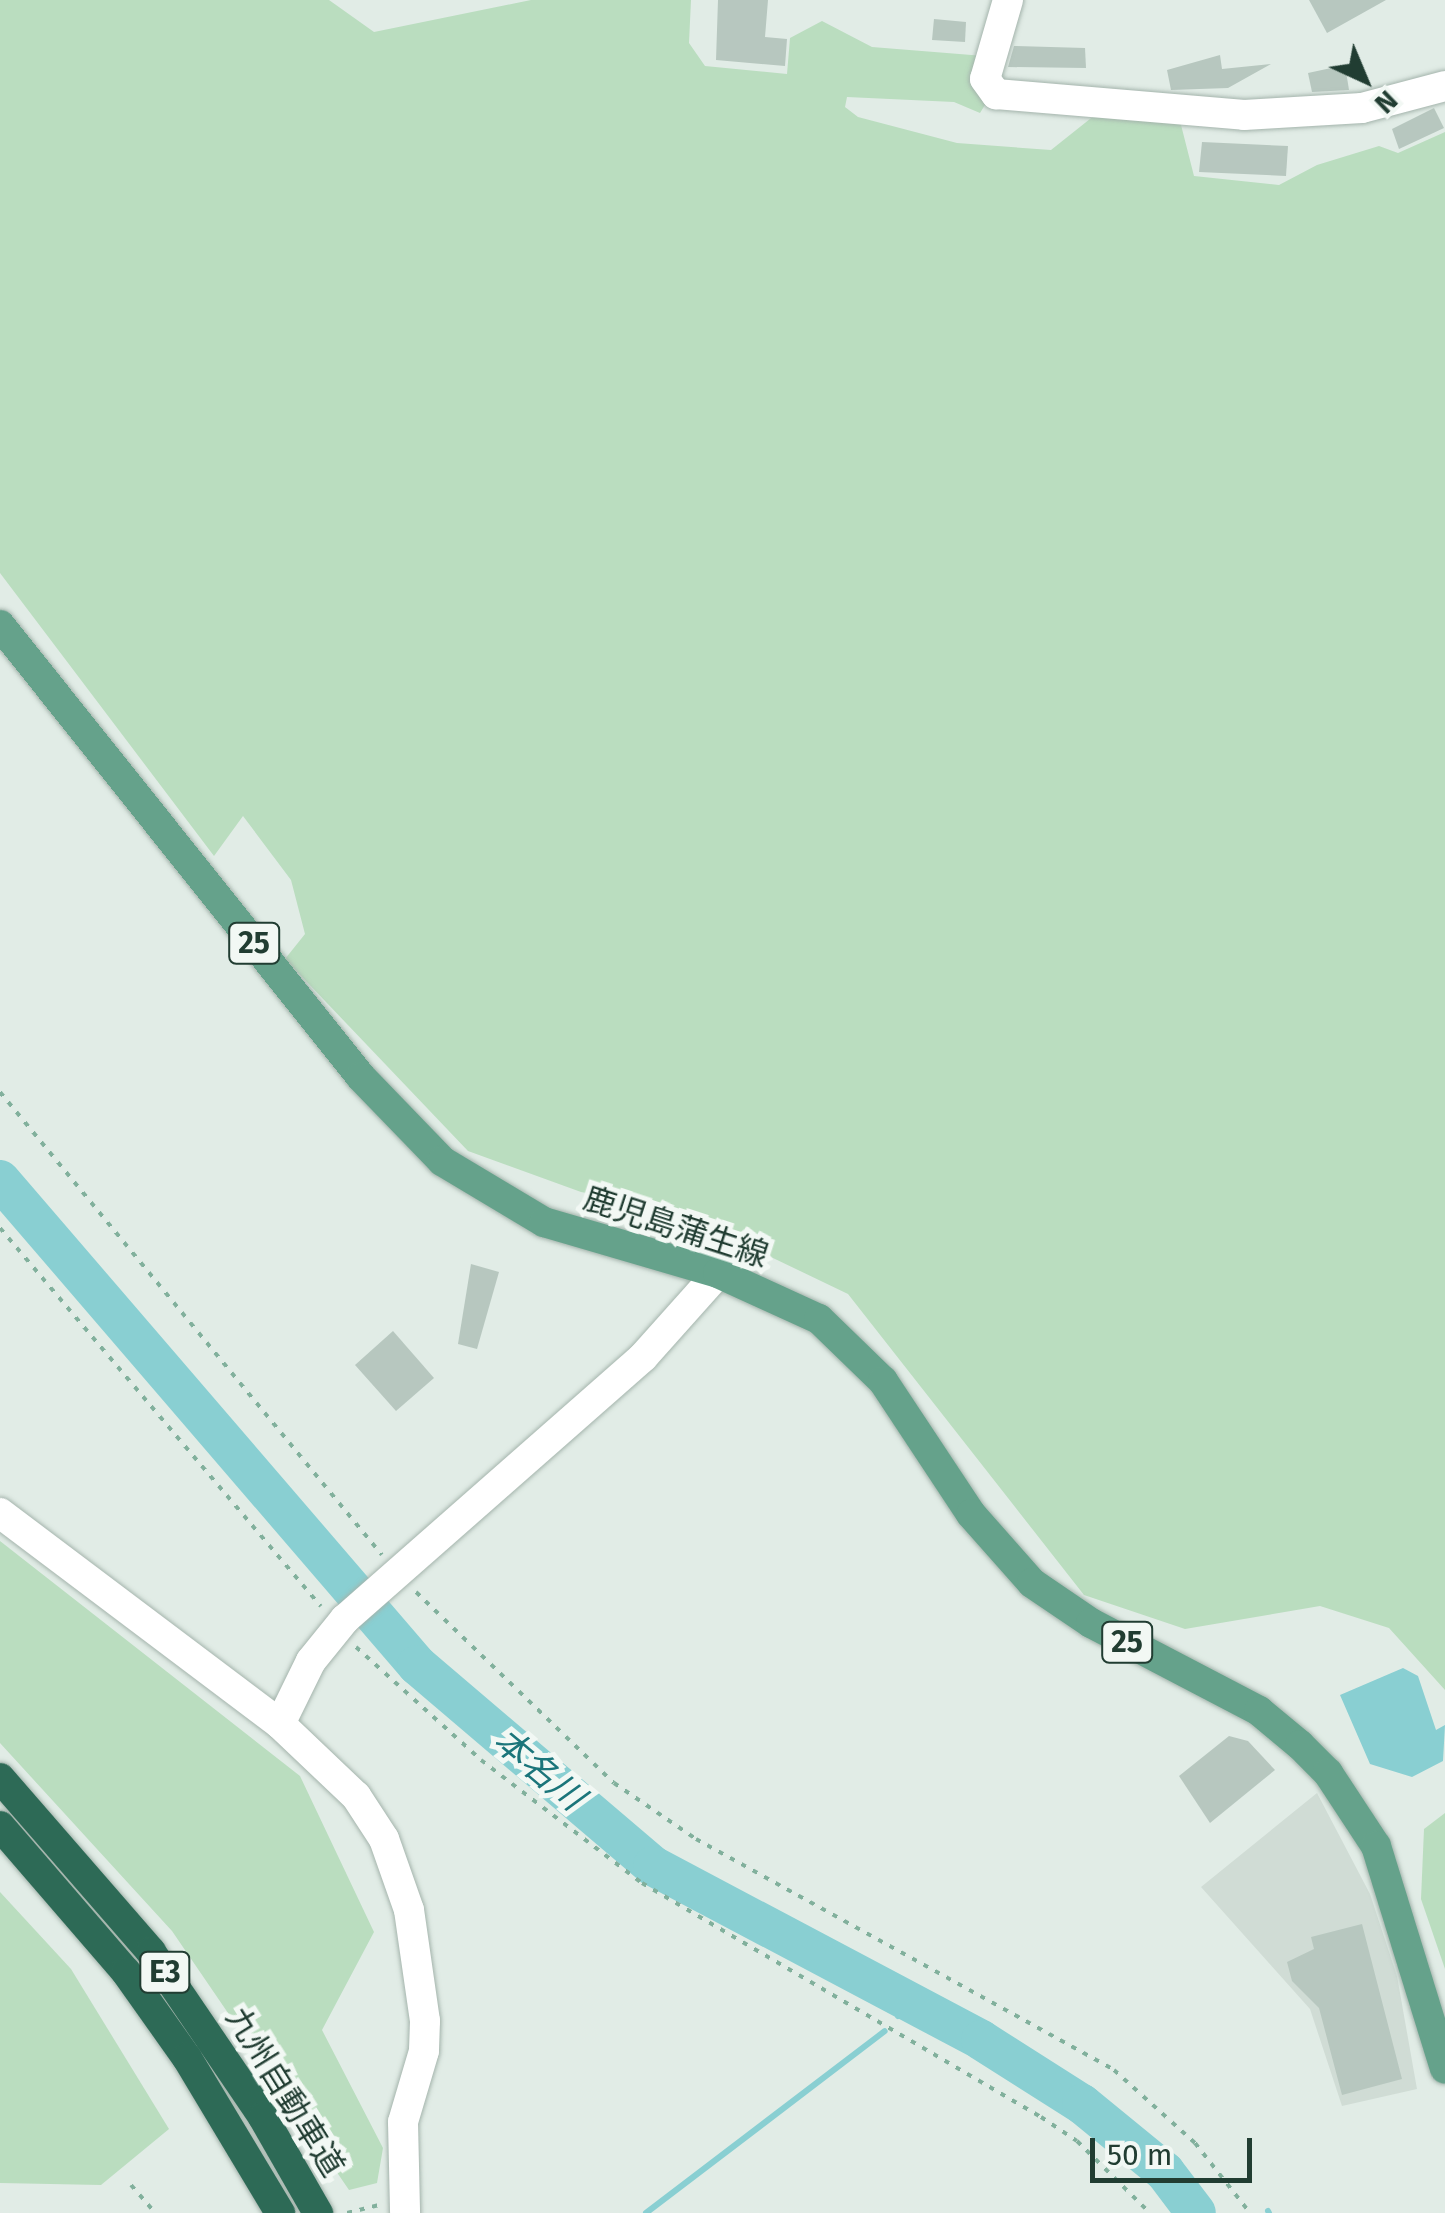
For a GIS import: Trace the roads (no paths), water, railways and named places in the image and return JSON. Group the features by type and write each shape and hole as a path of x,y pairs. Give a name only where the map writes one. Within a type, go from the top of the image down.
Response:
{"highway":[{"name":"九州自動車道","path":"0,1778 151,1952 318,2213"},
{"name":"九州自動車道","path":"0,1826 126,1972 188,2058 276,2206"}],"main road":[{"name":"鹿児島蒲生線","path":"0,624 361,1077 442,1161 544,1222 718,1273 819,1320 858,1352 914,1422 970,1514 1032,1583 1091,1623 1259,1711 1328,1772 1376,1846 1445,2070"}],"street":[{"path":"1008,0 985,79 996,94 1244,115 1362,108 1445,86"},
{"path":"280,1724 311,1662 341,1623 643,1357 718,1273"},
{"path":"0,1513 280,1724 356,1796 384,1839 409,1910 424,2051 404,2122 405,2208"}],"water":[{"path":"1403,1668 1418,1676 1436,1730 1445,1725 1443,1761 1412,1777 1370,1764 1340,1695"}],"waterway":[{"name":"本名川","path":"0,1180 417,1665 653,1866 981,2040 1082,2104 1165,2172 1196,2213"},
{"path":"898,2016 912,2001"},
{"path":"646,2213 885,2031"}]}
